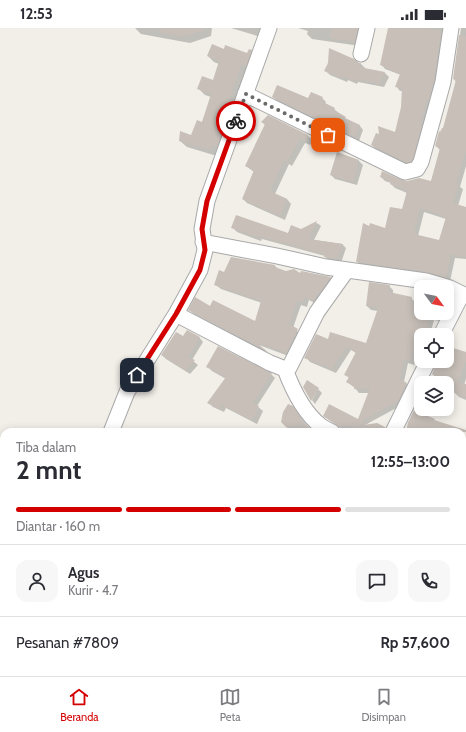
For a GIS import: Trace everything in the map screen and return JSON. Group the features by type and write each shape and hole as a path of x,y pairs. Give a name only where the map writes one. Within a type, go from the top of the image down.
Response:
{"street":[{"path":"113,428 127,392 176,314 200,270 205,250 202,229 207,201 269,28"},
{"path":"361,54 367,28"},
{"path":"246,94 405,172 417,169 421,162 439,96 451,28"},
{"path":"203,242 326,267 426,281 450,288 464,295 446,328"},
{"path":"285,370 289,368 317,312 348,270"},
{"path":"176,314 285,370 297,397 311,416 325,428"},
{"path":"395,428 425,368"}],"building":[{"path":"161,28 205,28 205,30 183,37 160,33"},
{"path":"331,28 358,28 355,42 330,38"},
{"path":"388,28 424,28 441,31 434,80 429,100 427,99 420,125 422,126 413,159 406,162 371,145 376,133 379,134 378,126 395,132 401,107 402,88 395,87 400,74 380,65"},
{"path":"459,35 466,36 466,151 456,183 459,184 453,203 466,207 466,257 451,254 446,278 427,272 356,262 363,223 369,226 370,223 385,228 390,207 402,209 407,191 390,184 391,181 380,177 382,171 402,180 407,181 419,178 431,181 440,148 435,146 439,131 440,132 443,128 456,80 453,79","holes":["420,208 446,217 439,240 414,234"]},
{"path":"212,44 224,49 225,45 247,53 249,49 252,50 246,67 241,65 219,130 222,132 217,147 212,145 211,150 179,141 180,131 191,135 197,120 202,122 211,94 197,89 202,76 213,80 219,61 207,56"},
{"path":"329,48 361,63 359,67 385,72 380,84 354,79 353,81 344,77 343,79 324,71 328,63"},
{"path":"277,85 308,98 311,92 323,97 321,101 335,108 334,110 346,117 345,118 360,125 355,137 272,97"},
{"path":"268,115 308,135 306,141 300,139 287,162 284,160 270,191 287,199 280,216 242,199 254,170 245,166 265,124 261,122"},
{"path":"337,152 359,160 353,182 330,175"},
{"path":"236,215 288,233 291,225 301,229 317,221 309,239 343,244 337,259 324,257 324,254 258,236 257,237 231,228"},
{"path":"231,257 275,265 275,267 286,271 294,269 300,273 301,271 331,277 313,301 305,297 302,303 297,301 289,324 298,329 286,353 255,342 268,352 188,310 195,297 210,306 213,300 255,321 261,301 214,285 219,270 224,272"},
{"path":"369,282 390,285 389,292 412,297 411,302 414,303 414,320 429,320 427,328 414,328 414,348 410,361 404,359 400,379 407,383 398,401 362,421 368,424 338,426 323,416 329,404 358,419 370,388 354,389 354,386 346,382 349,377 344,375 356,352 346,347 332,369 304,358 316,334 328,339 330,332 366,343 378,308 366,306"},
{"path":"187,330 200,337 188,357 195,360 186,371 161,355 176,332 183,336"},
{"path":"218,346 272,373 253,403 259,406 252,420 222,405 219,409 207,403 226,377 206,367"},
{"path":"454,348 466,352 466,361 458,382 466,384 466,398 454,392 457,383 454,383 454,376 434,376 432,374 434,368 454,368"},
{"path":"307,380 319,388 311,401 303,387"},
{"path":"288,404 293,406 302,420 310,428 302,428 304,424 287,428 281,422 283,412"},
{"path":"414,410 414,416 428,416 435,419 434,420 460,428 407,428"},
{"path":"377,423 385,427 351,428"}],"way so far":[{"path":"236,121 246,94 328,135"}],"route":[{"path":"137,375 176,314 200,270 205,250 202,229 207,201 236,121"}]}
